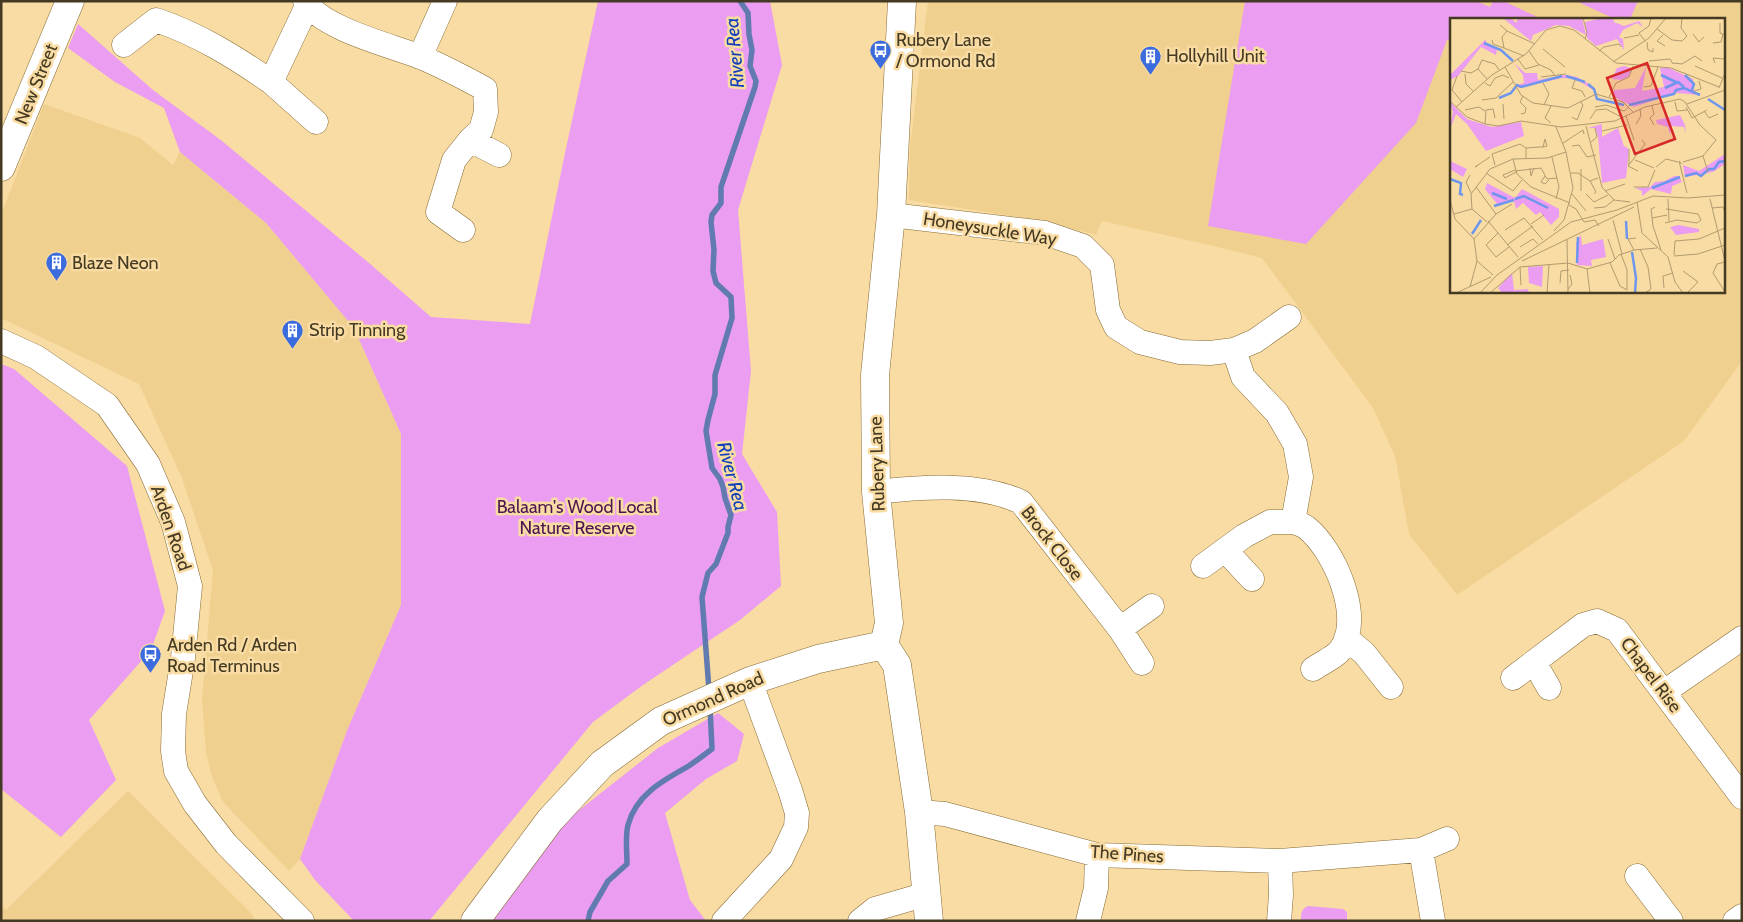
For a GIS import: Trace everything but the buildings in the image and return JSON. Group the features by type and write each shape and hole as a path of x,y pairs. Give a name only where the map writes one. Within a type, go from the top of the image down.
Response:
{"street":[{"name":"New Street","path":"1,168 70,1"},
{"path":"420,57 445,1"},
{"name":"Rubery Lane","path":"884,645 889,623 876,492 875,375 891,215 902,1"},
{"path":"271,82 306,4 330,24 420,57 462,76 485,89 486,112 481,130 454,160 438,212 464,230"},
{"path":"124,45 156,20 171,25 231,55 271,82 316,122"},
{"path":"470,140 499,155"},
{"name":"Honeysuckle Way","path":"891,215 1045,233 1082,246 1102,265 1108,310 1116,327 1140,342 1180,352 1210,353 1234,350 1254,341 1289,317"},
{"name":"Arden Road","path":"1,341 36,357 107,405 148,464 173,522 190,586 174,714 173,751 176,771 195,804 226,844 302,921"},
{"path":"1234,350 1243,377 1277,413 1295,444 1301,477 1293,522"},
{"name":"Brock Close","path":"876,492 919,488 965,489 1010,497 1021,502 1120,629 1142,663"},
{"path":"1203,566 1244,536 1270,522 1293,522 1306,527 1332,557 1350,610 1348,634 1341,650 1313,669"},
{"path":"1225,550 1252,579"},
{"path":"1120,629 1152,606"},
{"name":"Chapel Rise","path":"1513,678 1583,625 1597,621 1617,630 1742,797"},
{"path":"1346,638 1364,653 1391,687"},
{"path":"1664,692 1742,638"},
{"path":"884,645 897,665 919,812 929,921"},
{"name":"Ormond Road","path":"475,921 550,820 602,764 661,720 750,681 818,659 884,645"},
{"path":"1534,662 1549,688"},
{"path":"724,921 781,859 796,827 797,813 790,790 750,681"},
{"name":"The Pines","path":"919,812 945,814 1097,855 1280,861 1421,850 1447,839"},
{"path":"1421,850 1433,921"},
{"path":"1088,921 1096,888 1097,855"},
{"path":"1279,921 1281,896 1280,861"},
{"path":"1637,876 1671,921"},
{"path":"860,921 875,909 927,894"},
{"path":"1735,921 1742,916"}],"shaded area":[{"path":"928,1 1742,1 1742,361 1684,441 1457,595 1409,534 1395,456 1373,408 1262,258 1102,221 1096,235 1043,221 909,200 910,146"},
{"path":"44,104 140,138 173,165 180,152 266,223 354,328 401,434 401,605 348,728 300,859 289,871 223,802 211,774 206,752 202,699 213,570 181,476 139,384 1,318 1,215"},
{"path":"128,791 251,913 256,921 1,921 1,905 6,910"}],"green space":[{"name":"Balaam's Wood Local Nature Reserve","path":"598,1 770,1 782,65 738,210 751,371 742,454 777,512 781,586 740,620 643,685 593,722 429,921 354,921 315,880 300,859 348,728 401,605 401,434 354,328 266,223 180,152 164,108 115,82 68,48 78,24 153,90 222,141 431,317 530,324"},
{"path":"1245,1 1476,1 1490,7 1493,1 1503,1 1540,18 1450,18 1450,39 1447,40 1416,123 1306,244 1208,226"},
{"path":"1576,1 1638,1 1630,18 1613,18"},
{"path":"1,364 14,369 127,466 165,611 151,650 89,720 116,780 61,837 1,789"},
{"path":"718,713 744,734 737,761 706,779 665,813 690,900 706,921 491,921 559,826 658,748"},
{"path":"1308,906 1343,909 1347,912 1347,921 1301,921 1302,912"}],"waterway":[{"name":"River Rea","path":"709,690 702,597 708,573 716,564 728,533 731,515 720,479 712,468 706,431 715,394 715,375 732,318 731,297 716,283 713,271 714,250 711,222 712,215 721,203 721,187 756,81 750,66 752,50 748,13 740,1"},
{"name":"River Rea","path":"588,921 590,912 608,881 627,864 627,830 637,805 659,784 712,749 710,707"}],"place":[{"name":"Rubery Lane / Ormond Rd","path":"880,69"},
{"name":"Hollyhill Unit","path":"1150,75"},
{"name":"Blaze Neon","path":"56,282"},
{"name":"Strip Tinning","path":"293,349"},
{"name":"Arden Rd / Arden Road Terminus","path":"151,674"}]}
